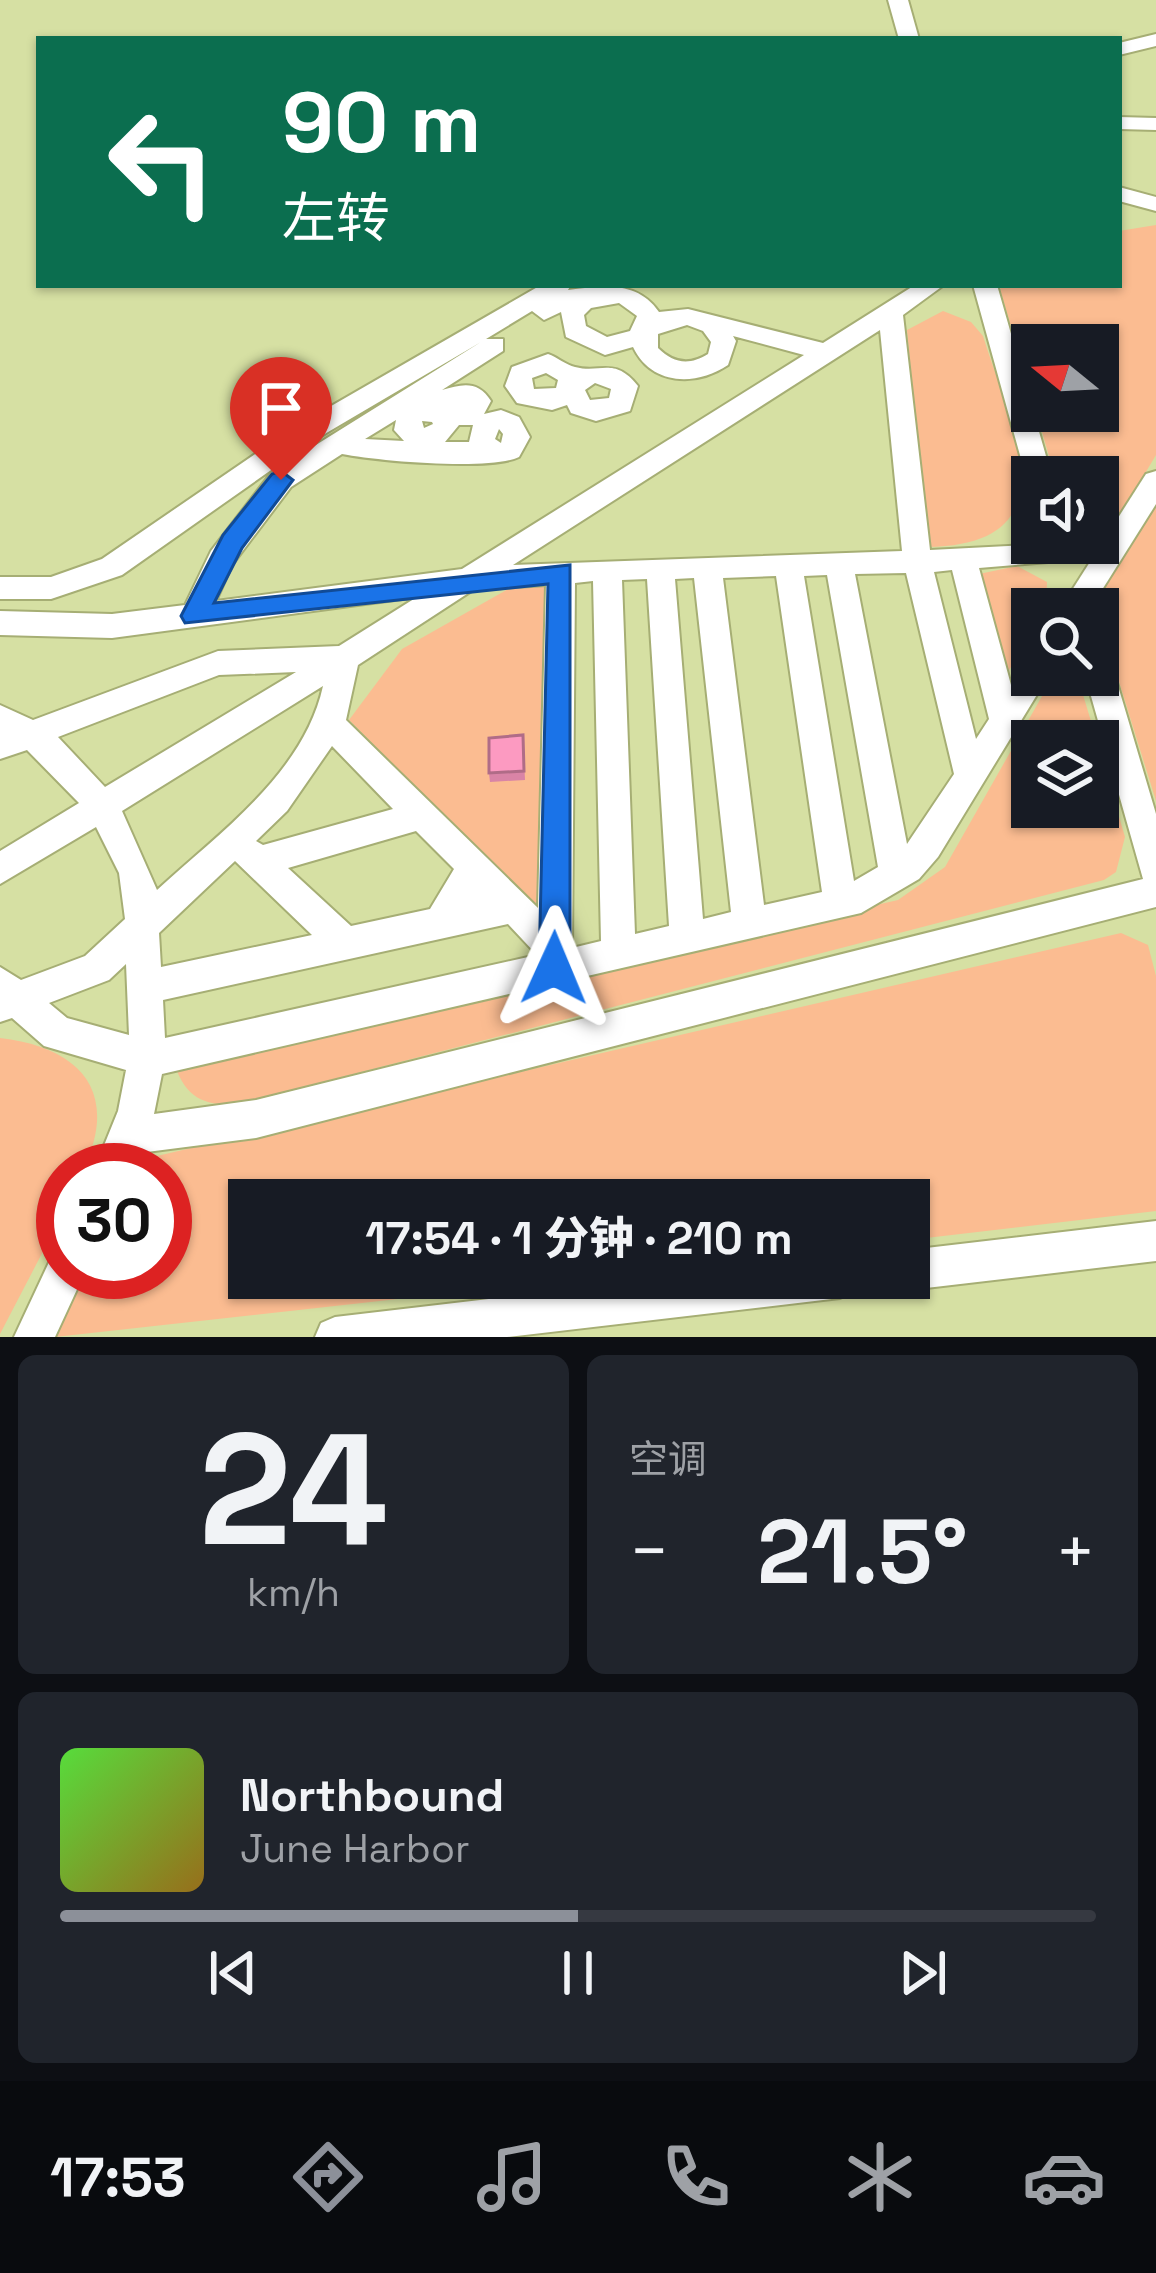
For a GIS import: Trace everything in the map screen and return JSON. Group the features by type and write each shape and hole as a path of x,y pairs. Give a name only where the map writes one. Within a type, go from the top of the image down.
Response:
{"street":[{"path":"898,0 908,36"},
{"path":"1122,49 1156,40"},
{"path":"1122,123 1156,124"},
{"path":"1122,195 1156,206"},
{"path":"1122,218 1156,206"},
{"path":"0,589 51,588 112,567 302,435 554,288"},
{"path":"0,869 344,658 927,288"},
{"path":"986,288 1033,456"},
{"path":"601,294 583,301 572,314 583,338 617,346 676,316 826,352"},
{"path":"195,616 221,560 259,503 281,480 339,444 398,421 472,359 564,298 601,294 640,303 649,316 644,349 659,365 698,370 723,350 720,332 700,319"},
{"path":"890,311 917,562 970,776"},
{"path":"472,359 543,402 561,398 571,387"},
{"path":"398,421 422,438 435,437 446,425 445,416"},
{"path":"339,444 377,452 498,452"},
{"path":"1090,588 1156,481"},
{"path":"0,623 112,626 461,580 561,572 917,562 1011,554"},
{"path":"963,560 1005,721"},
{"path":"839,563 896,876"},
{"path":"788,564 841,904"},
{"path":"707,566 749,924"},
{"path":"660,568 687,938"},
{"path":"607,569 619,954"},
{"path":"555,958 561,572"},
{"path":"5,996 97,968 141,929 246,852 330,724 344,658"},
{"path":"0,746 218,662 344,658"},
{"path":"5,996 57,1033 150,1059 555,958 619,954 841,904 896,876 926,846 1021,696"},
{"path":"1106,696 1156,870"},
{"path":"0,718 33,733 102,806 138,878 150,1059 124,1143"},
{"path":"330,724 515,907 555,958"},
{"path":"246,852 424,814"},
{"path":"246,852 346,944"},
{"path":"441,923 474,865"},
{"path":"161,1143 1156,891"},
{"path":"145,987 515,907"},
{"path":"930,1268 1156,1241"},
{"path":"34,1337 52,1299"},
{"path":"335,1337 660,1299"}],"shaded area":[{"path":"1156,225 1156,455 1119,517 1119,456 1049,456 1042,432 1119,432 1119,324 1011,326 1000,289 1122,288 1122,231"},
{"path":"943,311 971,322 983,336 1007,406 1018,456 1011,456 1011,512 1002,526 973,541 927,547 907,330"},
{"path":"1156,502 1156,801 1119,682 1119,588 1102,588"},
{"path":"1017,566 1047,582 1047,588 1011,588 1011,667 1005,677 979,574"},
{"path":"548,586 542,913 349,720 402,649 510,588"},
{"path":"1042,696 1083,696 1091,720 1028,720"},
{"path":"1011,751 1011,828 1119,828 1119,817 1125,837 1116,872 1104,880 234,1105 197,1097 184,1085 175,1066 898,900 945,867"},
{"path":"1121,933 1148,945 1156,976 1156,1211 930,1238 930,1179 228,1179 228,1299 398,1299 55,1337 74,1299 192,1299 192,1148"},
{"path":"0,1038 52,1051 71,1063 94,1096 97,1117 94,1143 36,1143 36,1265 0,1334"}],"building":[{"path":"523,735 524,771 489,773 489,738"}],"route":[{"path":"281,480 232,542 195,616 461,580 561,572 554,968"}]}
